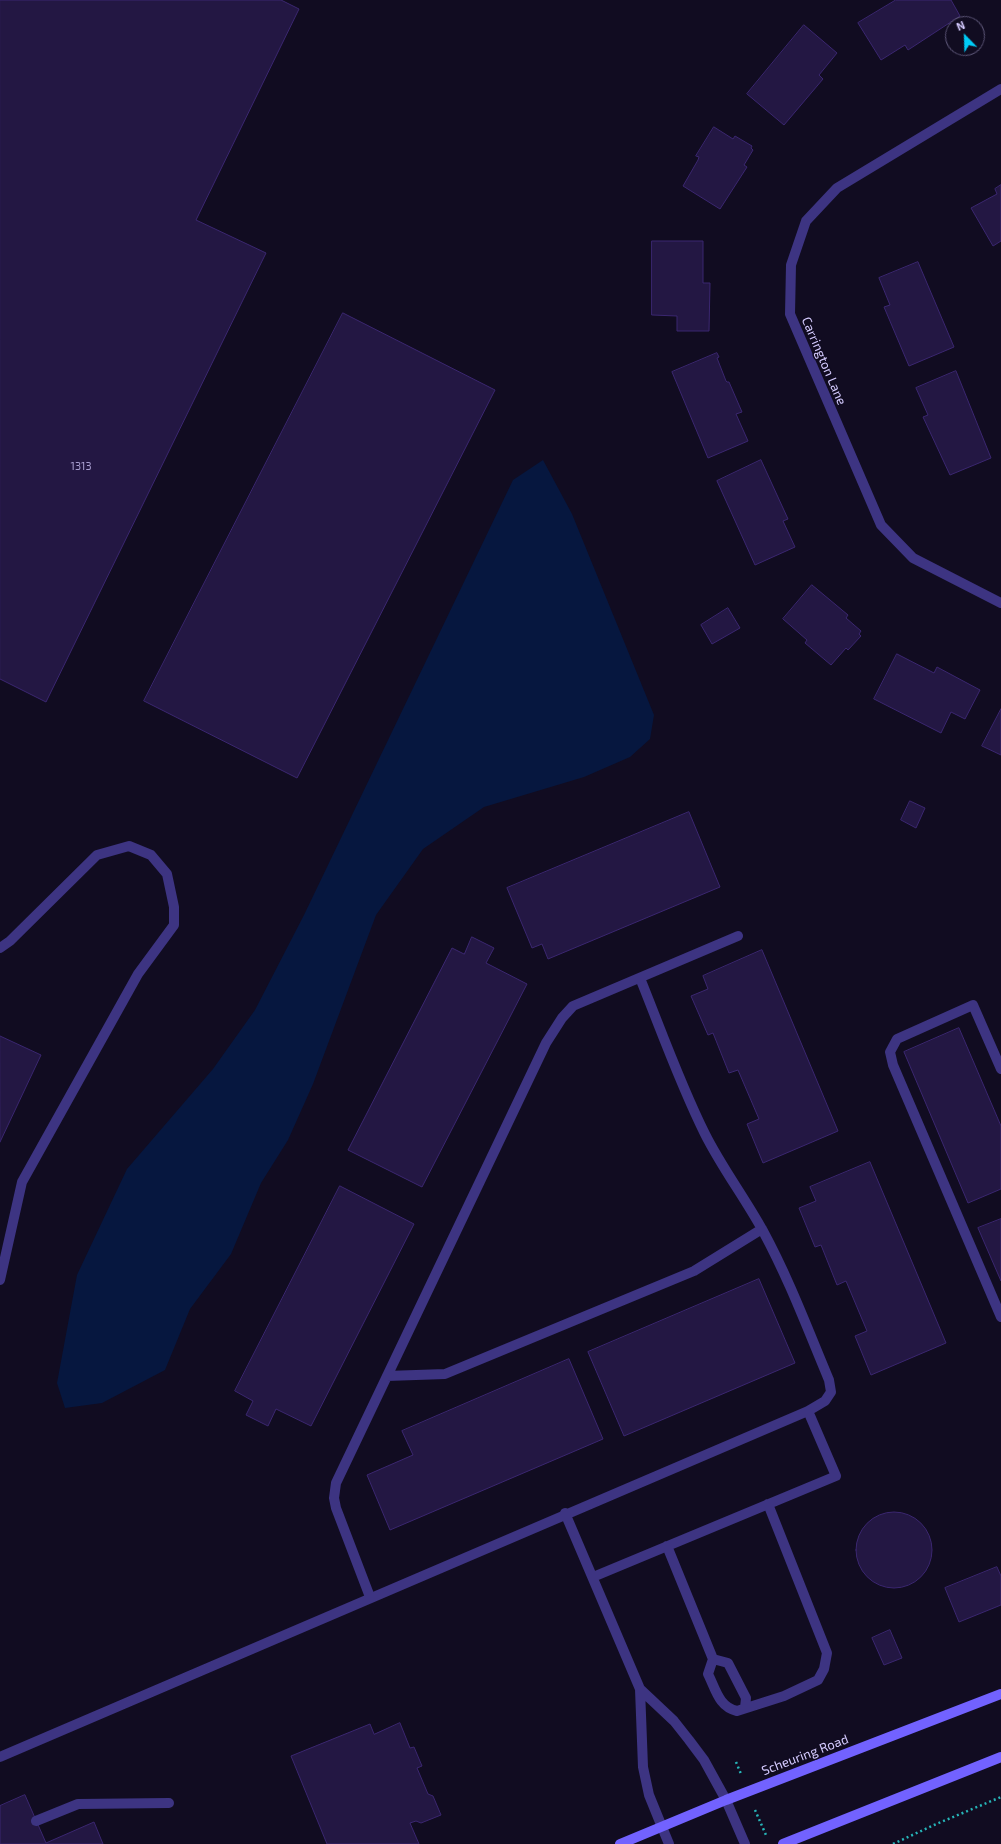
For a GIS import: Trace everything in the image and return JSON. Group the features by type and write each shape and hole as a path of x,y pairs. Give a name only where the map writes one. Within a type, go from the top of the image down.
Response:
{"main road":[{"name":"Scheuring Road","path":"620,1844 726,1800 1001,1694"},
{"path":"783,1844 1001,1757"}],"street":[{"name":"Carrington Lane","path":"1001,89 837,188 806,221 791,264 790,314 881,525 913,558 1001,603"},
{"path":"0,948 10,941 96,855 129,846 151,855 167,874 174,907 174,925 138,974 22,1182 0,1280"},
{"path":"370,1597 336,1508 334,1498 336,1483 546,1043 562,1018 574,1006 738,936"},
{"path":"0,1757 566,1513 808,1411 825,1401 831,1392 829,1380 788,1281 762,1229 724,1169 706,1136 694,1111 640,978"},
{"path":"1001,1069 973,1006 897,1039 890,1052 892,1065 1001,1317"},
{"path":"387,1376 445,1374 694,1271 762,1229"},
{"path":"592,1577 836,1476 808,1411"},
{"path":"667,1546 713,1659 708,1674 722,1704 737,1711 784,1696 818,1680 824,1669 827,1653 768,1504"},
{"path":"566,1513 640,1689 643,1767 649,1795 670,1844"},
{"path":"713,1659 728,1663 746,1698 745,1708"},
{"path":"640,1689 674,1721 704,1760 726,1800 745,1844"},
{"path":"36,1821 78,1804 169,1803"}],"path":[{"path":"893,1844 934,1825 1001,1798"}],"water":[{"path":"543,460 572,514 654,715 650,739 630,757 584,777 484,807 423,849 376,915 313,1084 288,1140 261,1183 231,1254 190,1309 165,1370 102,1403 65,1408 57,1383 77,1275 127,1169 213,1069 255,1010 304,915 513,480"}],"building":[{"path":"0,0 281,0 299,9 196,220 266,253 46,702 0,679"},
{"path":"896,0 951,0 960,16 945,16 945,26 908,50 905,45 881,60 858,23"},
{"path":"804,25 837,53 819,75 823,79 784,125 747,94"},
{"path":"714,127 733,139 735,136 752,146 751,148 753,150 744,165 747,167 720,209 683,186 698,160 699,157 696,156"},
{"path":"1001,185 1001,241 993,246 971,208 997,194 995,189"},
{"path":"652,241 703,241 703,283 710,283 709,331 677,331 677,316 652,315"},
{"path":"918,262 954,347 909,366 884,307 890,305 879,278"},
{"path":"343,313 495,390 297,778 144,701"},
{"path":"717,353 719,357 717,358 726,381 729,382 742,412 736,414 748,441 708,458 672,372"},
{"path":"956,371 991,458 950,475 923,417 928,415 916,388"},
{"path":"761,460 788,519 783,521 795,547 755,565 717,481"},
{"path":"812,585 848,615 846,618 861,631 859,634 861,636 848,650 846,648 831,665 805,643 807,640 783,619"},
{"path":"728,608 740,628 712,644 701,625"},
{"path":"897,654 934,673 937,667 980,690 965,719 951,712 941,733 874,699"},
{"path":"1001,709 1001,755 982,746"},
{"path":"910,801 925,808 916,828 901,820"},
{"path":"689,812 720,887 548,959 542,944 532,948 507,888"},
{"path":"472,937 494,948 486,963 527,984 422,1187 348,1150 452,948 464,954"},
{"path":"762,950 838,1131 763,1163 747,1124 759,1119 738,1070 729,1073 713,1033 708,1035 691,996 708,989 703,976"},
{"path":"959,1028 1001,1126 1001,1189 968,1203 904,1052"},
{"path":"0,1036 41,1055 0,1142"},
{"path":"870,1162 946,1343 871,1375 855,1336 867,1331 846,1281 837,1285 821,1245 815,1247 799,1208 816,1201 810,1187"},
{"path":"340,1186 414,1224 311,1426 276,1409 268,1426 246,1415 253,1401 235,1391"},
{"path":"1001,1219 1001,1281 978,1228"},
{"path":"759,1279 795,1363 624,1436 588,1352"},
{"path":"569,1359 603,1439 390,1530 367,1475 413,1455 402,1431"},
{"path":"894,1512 909,1515 921,1523 929,1535 932,1550 929,1565 921,1577 909,1585 894,1588 879,1585 867,1577 859,1565 856,1550 859,1535 867,1523 879,1515"},
{"path":"997,1567 1001,1576 1001,1605 959,1622 945,1588"},
{"path":"890,1630 902,1658 884,1665 872,1638"},
{"path":"400,1723 410,1748 414,1747 422,1766 417,1768 428,1794 433,1796 441,1815 421,1823 416,1821 410,1823 419,1844 327,1844 291,1756 370,1724 374,1734"},
{"path":"25,1795 46,1843 94,1822 103,1844 0,1844 0,1806"}]}
